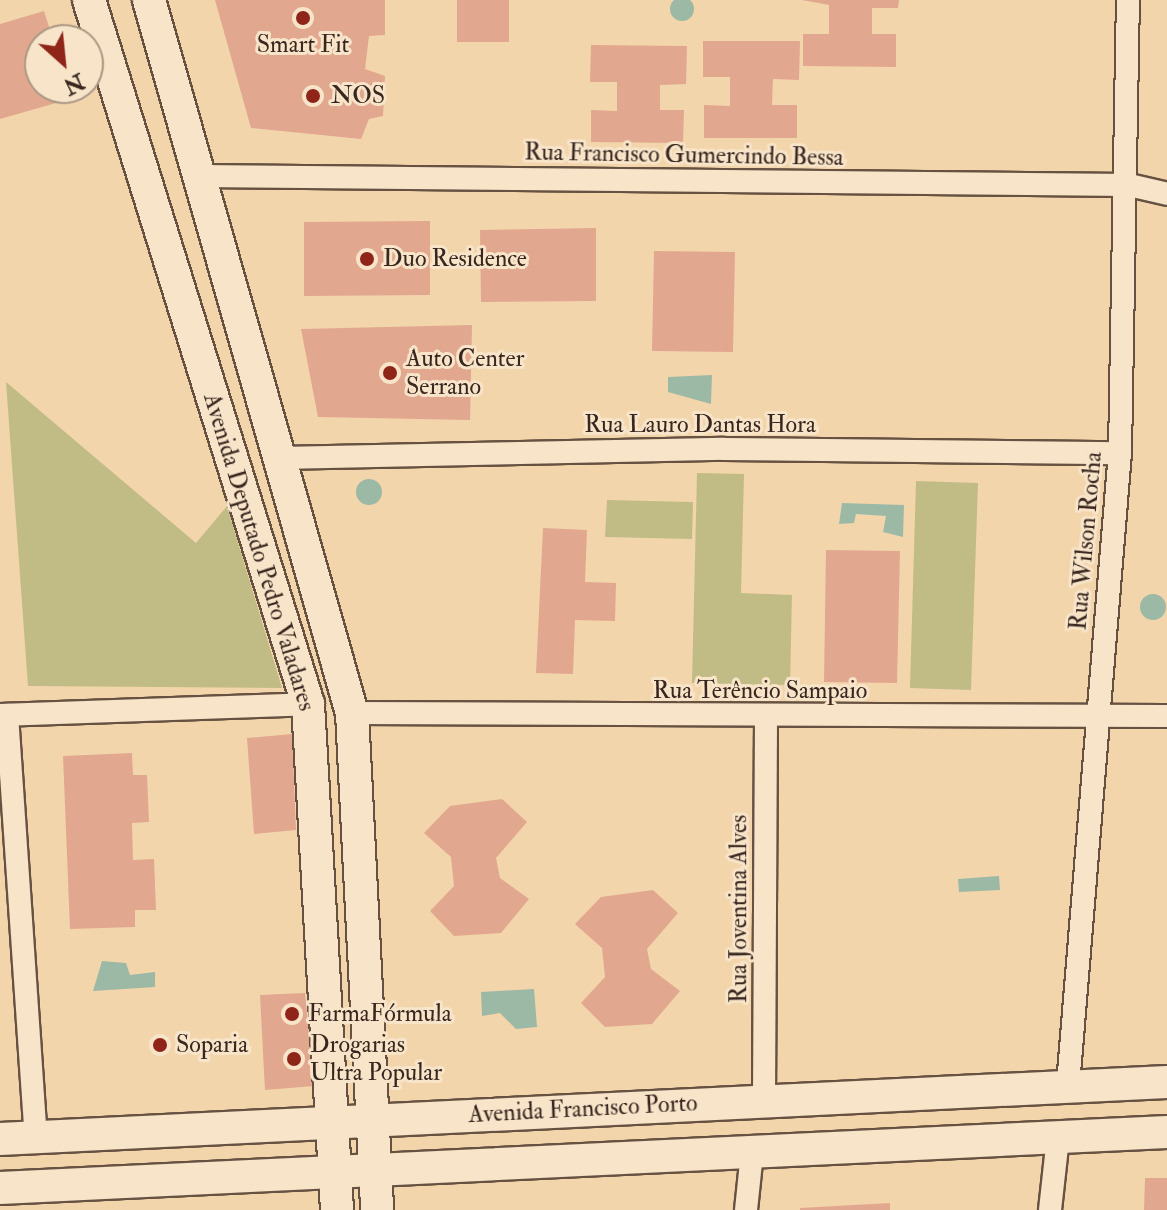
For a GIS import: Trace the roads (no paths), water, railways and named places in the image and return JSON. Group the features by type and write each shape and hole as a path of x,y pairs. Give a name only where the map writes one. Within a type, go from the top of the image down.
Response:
{"main road":[{"name":"Avenida Deputado Pedro Valadares","path":"148,1 352,713 377,1120 377,1210"},
{"name":"Avenida Deputado Pedro Valadares","path":"96,3 308,704 337,1210"},
{"name":"Avenida Francisco Porto","path":"0,1139 333,1120 1167,1082"},
{"name":"Avenida Francisco Porto","path":"18,1195 337,1170 1167,1132"}],"street":[{"name":"Rua Wilson Rocha","path":"1068,1085 1120,453 1129,185 1128,0"},
{"name":"Rua Francisco Gumercindo Bessa","path":"199,176 1129,185 1167,194"},
{"name":"Rua Lauro Dantas Hora","path":"280,458 724,449 1120,453"},
{"path":"36,1138 4,715 308,704"},
{"name":"Rua Terêncio Sampaio","path":"352,713 766,718 1167,716"},
{"name":"Rua Joventina Alves","path":"764,1100 766,718"},
{"path":"1050,1210 1058,1137"},
{"path":"746,1210 752,1153"}],"place":[{"name":"Smart Fit","path":"303,18"},
{"name":"NOS","path":"313,96"},
{"name":"Duo Residence","path":"367,259"},
{"name":"Auto Center Serrano","path":"390,373"},
{"name":"FarmaFórmula","path":"292,1014"},
{"name":"Soparia","path":"160,1045"},
{"name":"Drogarias Ultra Popular","path":"294,1059"}]}
